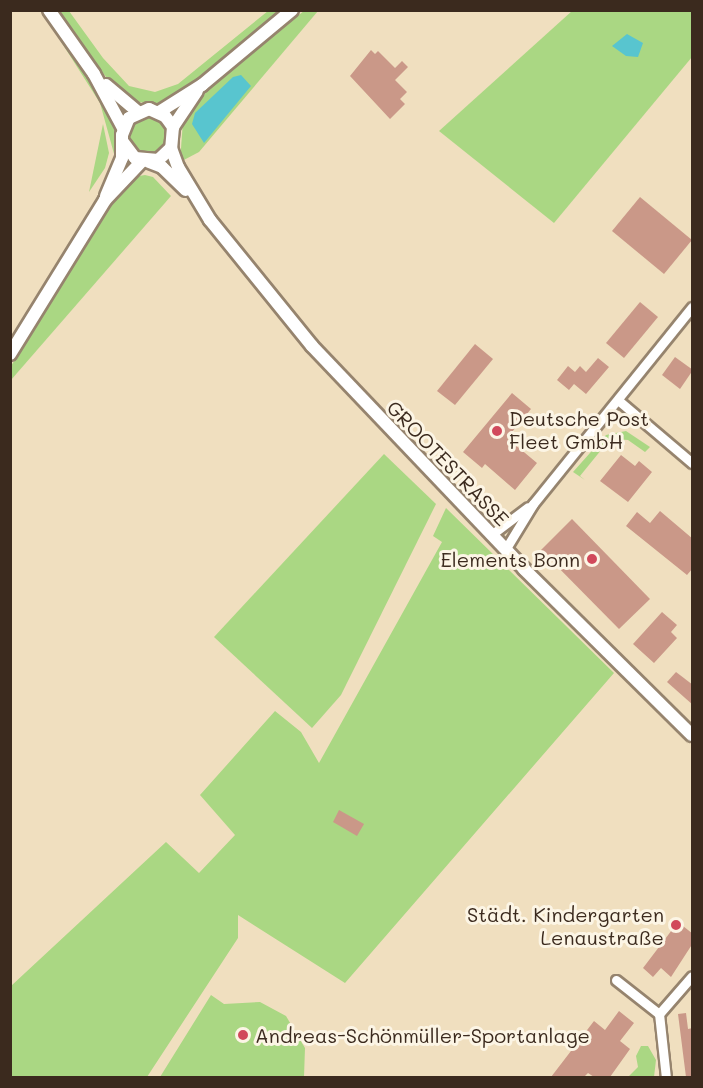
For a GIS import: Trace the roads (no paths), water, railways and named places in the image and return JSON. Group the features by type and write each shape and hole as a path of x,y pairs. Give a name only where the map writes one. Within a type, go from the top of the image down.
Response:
{"main road":[{"path":"49,10 94,74 123,128 122,158 105,200"},
{"path":"94,74 138,112 159,112 202,85 292,10"},
{"path":"10,354 105,200 125,177 146,161 166,155 171,148 173,127 202,85"},
{"path":"123,128 138,112"},
{"path":"159,112 173,127"},
{"path":"123,142 130,154 146,161"},
{"name":"GROOTESTRASSE","path":"171,148 196,200"},
{"name":"GROOTESTRASSE","path":"146,161 162,167 196,200 312,346 505,550 693,735"}],"street":[{"path":"505,550 533,504 693,308"},
{"path":"618,400 693,463"},
{"path":"491,535 533,504"},
{"path":"659,1014 693,976"},
{"path":"616,980 659,1014 666,1077"}],"water":[{"path":"627,34 643,43 638,57 626,56 612,46"},
{"path":"241,75 251,86 204,143 192,124 195,113 233,77"}],"place":[{"name":"Deutsche Post Fleet GmbH","path":"497,431"},
{"name":"Elements Bonn","path":"592,559"},
{"name":"Städt. Kindergarten Lenaustraße","path":"676,925"},
{"name":"Andreas-Schönmüller-Sportanlage","path":"243,1035"}]}
